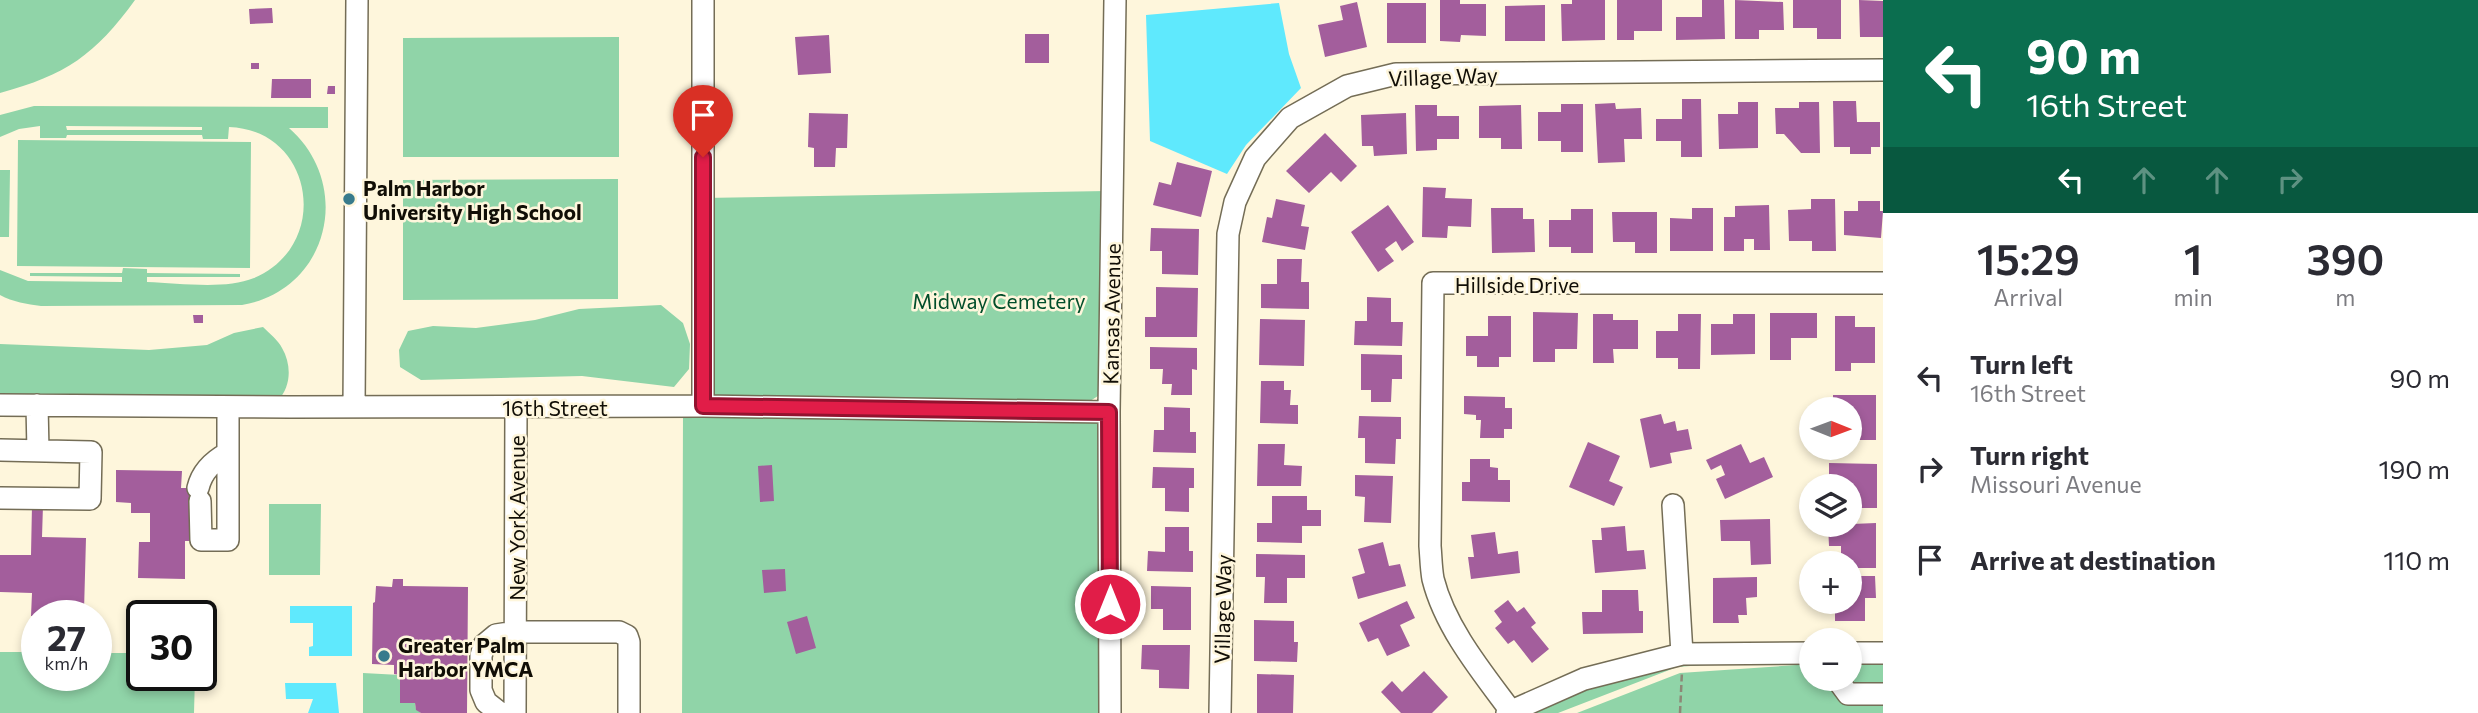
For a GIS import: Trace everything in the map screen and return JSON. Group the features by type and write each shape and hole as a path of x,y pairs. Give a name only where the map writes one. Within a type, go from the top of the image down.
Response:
{"street":[{"path":"354,407 357,0"},
{"path":"703,0 703,406"},
{"name":"Kansas Avenue","path":"1110,713 1109,412 1115,0"},
{"name":"Village Way","path":"1220,713 1228,234 1235,202 1255,158 1290,118 1347,86 1396,74 1883,70"},
{"name":"Hillside Drive","path":"1508,712 1446,613 1433,579 1430,546 1433,283 1883,282"},
{"name":"16th Street","path":"0,405 703,406 1109,412"},
{"path":"37,405 38,451"},
{"path":"228,407 229,540 201,540 200,478 209,466 228,453"},
{"name":"New York Avenue","path":"516,407 516,713"},
{"path":"0,450 91,452 90,499 0,498"},
{"path":"1673,505 1682,654"},
{"path":"500,713 486,702 481,690 481,656 484,645 496,635 516,632 619,632 627,636 629,713"},
{"path":"1508,712 1584,679 1682,654 1799,653"},
{"path":"1862,653 1883,653"},
{"path":"1846,691 1848,694 1883,694"}],"path":[{"path":"1681,713 1682,654"}],"green space":[{"path":"0,0 135,0 106,35 77,60 43,79 0,93"},
{"path":"619,37 619,157 403,157 403,38"},
{"path":"34,106 328,107 328,128 289,128 309,151 321,178 326,205 322,232 312,257 295,279 272,295 242,305 41,306 0,295 0,270 28,281 122,282 122,277 30,276 30,273 122,273 123,268 147,269 147,273 240,274 240,277 147,277 147,282 216,285 254,278 279,262 295,241 303,217 303,191 295,167 280,147 258,133 229,127 228,139 203,139 202,135 67,135 66,138 40,138 40,126 19,129 0,137 0,115","holes":["66,126 202,127 202,130 67,130"]},
{"path":"18,140 251,142 250,268 17,266"},
{"path":"0,170 10,170 9,237 0,237"},
{"path":"618,179 618,299 403,300 403,180"},
{"name":"Midway Cemetery","path":"1107,191 1104,392 1081,407 703,401 703,198"},
{"path":"661,305 683,323 690,344 689,369 674,387 582,376 421,380 400,367 399,350 408,331 433,326 476,328 535,320 579,309"},
{"path":"263,327 280,345 289,368 286,389 278,400 0,399 0,344 149,350 207,345 234,333"},
{"path":"683,414 1101,419 1102,713 682,713"},
{"path":"269,504 321,504 320,575 269,575"},
{"path":"0,652 21,652 21,691 112,691 112,653 126,653 126,691 195,691 194,713 0,713"},
{"path":"1684,661 1757,661 1677,667 1558,713 1523,713 1587,686"},
{"path":"1862,662 1883,663 1883,713 1577,713 1680,673 1799,665 1799,691 1862,691"},
{"path":"363,673 400,675 400,703 415,703 416,709 421,713 363,713"}],"water":[{"path":"1279,3 1289,54 1301,88 1246,145 1227,174 1150,141 1146,15"},
{"path":"290,606 352,606 352,656 309,656 309,647 313,646 313,623 290,623"},
{"path":"285,683 336,683 339,713 308,713 313,699 286,699"}],"building":[{"path":"1440,0 1460,0 1460,4 1486,4 1486,36 1461,35 1460,42 1440,41"},
{"path":"1572,0 1605,0 1605,40 1562,41 1561,4 1572,4"},
{"path":"1617,0 1662,0 1662,31 1634,31 1634,40 1617,40"},
{"path":"1702,0 1724,0 1725,39 1676,40 1676,17 1702,17"},
{"path":"1735,0 1783,2 1784,30 1759,30 1759,39 1735,39"},
{"path":"1793,0 1841,0 1841,39 1817,39 1817,28 1793,28"},
{"path":"1859,0 1883,1 1883,37 1860,37"},
{"path":"1357,2 1367,47 1325,57 1318,25 1343,20 1340,6"},
{"path":"1387,3 1426,3 1426,43 1387,43"},
{"path":"1545,5 1545,41 1505,41 1505,6"},
{"path":"272,8 273,23 250,24 249,9"},
{"path":"1025,34 1049,34 1049,63 1025,63"},
{"path":"829,35 831,73 798,75 795,37"},
{"path":"251,63 259,63 259,69 251,69"},
{"path":"272,79 311,79 311,98 271,98"},
{"path":"328,86 335,86 335,94 327,94"},
{"path":"1682,99 1701,99 1702,157 1681,157 1681,141 1656,141 1656,119 1682,119"},
{"path":"1833,101 1856,101 1857,122 1880,122 1880,147 1871,147 1871,154 1850,154 1850,147 1834,147"},
{"path":"1738,102 1758,102 1758,148 1719,149 1718,114 1738,114"},
{"path":"1799,102 1819,102 1820,153 1801,153 1784,134 1776,134 1775,108 1799,108"},
{"path":"1615,103 1616,109 1641,108 1642,139 1624,139 1625,162 1598,163 1595,104"},
{"path":"1561,104 1583,104 1583,152 1561,152 1561,141 1538,141 1538,112 1561,112"},
{"path":"1415,105 1437,105 1437,116 1459,116 1459,139 1437,139 1437,150 1416,151"},
{"path":"1521,105 1522,149 1501,149 1501,138 1479,138 1479,106"},
{"path":"809,113 848,114 847,148 836,148 835,167 814,167 814,148 808,147"},
{"path":"1406,113 1407,154 1374,156 1373,146 1362,146 1361,115"},
{"path":"1325,133 1357,166 1341,182 1331,172 1309,193 1286,171"},
{"path":"1177,162 1212,171 1201,217 1153,205 1159,182 1171,185"},
{"path":"1423,187 1446,188 1445,198 1472,199 1471,227 1448,226 1447,238 1422,237"},
{"path":"1276,199 1305,205 1301,226 1309,227 1305,250 1262,242 1267,217 1272,218"},
{"path":"1811,199 1835,199 1836,251 1812,251 1812,241 1789,241 1788,210 1811,209"},
{"path":"1858,201 1880,201 1880,211 1883,211 1881,238 1844,235 1844,211 1858,211"},
{"path":"1388,205 1414,242 1402,251 1396,241 1385,249 1394,261 1378,272 1351,232"},
{"path":"1769,205 1770,250 1754,250 1754,239 1744,239 1744,251 1724,251 1724,217 1735,217 1735,206"},
{"path":"1491,208 1523,208 1523,219 1534,219 1535,252 1492,253"},
{"path":"1692,208 1713,208 1713,251 1670,251 1670,218 1692,219"},
{"path":"1571,209 1593,209 1593,253 1571,253 1571,247 1549,247 1549,220 1571,220"},
{"path":"1612,212 1657,212 1657,253 1635,253 1635,242 1613,242"},
{"path":"1151,228 1199,229 1198,275 1162,274 1162,251 1150,251"},
{"path":"1277,259 1302,259 1301,282 1309,282 1309,309 1261,308 1261,284 1277,284"},
{"path":"1156,287 1198,288 1197,337 1145,337 1145,317 1156,317"},
{"path":"1367,297 1391,298 1391,322 1403,322 1402,346 1354,345 1355,321 1367,321"},
{"path":"1533,312 1578,313 1577,349 1555,349 1555,362 1533,362"},
{"path":"1770,313 1817,313 1817,338 1791,338 1791,360 1770,360"},
{"path":"1593,314 1613,314 1613,320 1638,320 1638,349 1613,349 1614,363 1593,363"},
{"path":"1678,314 1701,314 1700,369 1678,369 1678,358 1656,358 1656,331 1678,331"},
{"path":"1733,314 1755,314 1755,354 1711,355 1711,324 1733,324"},
{"path":"193,315 203,315 203,323 194,323"},
{"path":"1488,316 1511,316 1511,357 1499,357 1499,367 1477,367 1477,356 1466,356 1466,336 1488,336"},
{"path":"1835,316 1855,316 1855,327 1875,327 1875,363 1851,363 1851,371 1835,371"},
{"path":"1260,319 1305,320 1304,366 1259,365"},
{"path":"1150,347 1197,348 1197,370 1192,369 1192,395 1171,395 1172,384 1162,384 1163,369 1150,369"},
{"path":"1361,354 1402,355 1402,379 1392,379 1391,402 1371,402 1371,390 1361,390"},
{"path":"1261,381 1284,381 1284,390 1291,390 1290,405 1298,405 1298,424 1260,423"},
{"path":"1876,395 1876,440 1862,440 1862,397 1833,397"},
{"path":"1464,396 1505,397 1505,408 1512,408 1512,429 1504,429 1504,438 1480,438 1481,420 1476,420 1476,415 1464,414"},
{"path":"1164,407 1190,408 1190,432 1196,432 1196,453 1153,452 1154,430 1164,430"},
{"path":"1661,414 1664,424 1675,421 1677,431 1688,429 1692,449 1670,453 1672,463 1650,468 1640,419"},
{"path":"1359,416 1401,417 1401,439 1396,439 1395,464 1365,463 1365,438 1358,438"},
{"path":"1588,442 1620,456 1609,481 1623,487 1614,506 1569,487"},
{"path":"1258,444 1285,444 1284,465 1302,466 1301,486 1257,486"},
{"path":"1741,444 1750,463 1764,457 1773,477 1725,499 1716,479 1725,475 1721,465 1711,470 1706,460"},
{"path":"1470,459 1490,459 1490,467 1498,468 1498,480 1510,480 1510,502 1462,501 1462,482 1470,482"},
{"path":"1829,463 1877,464 1877,508 1862,508 1862,474 1829,474"},
{"path":"772,465 774,501 760,502 758,466"},
{"path":"1153,467 1194,468 1194,488 1189,488 1189,512 1165,511 1165,488 1152,488"},
{"path":"116,470 182,471 181,488 207,488 207,501 193,541 185,541 185,579 138,578 139,542 150,542 150,513 131,513 131,503 116,502"},
{"path":"1355,475 1393,476 1391,523 1364,522 1365,497 1355,496"},
{"path":"1272,496 1307,496 1307,510 1321,510 1321,526 1302,526 1302,543 1257,542 1257,523 1272,523"},
{"path":"32,505 43,505 42,537 86,538 84,600 32,600 32,593 0,592 0,555 31,555"},
{"path":"1770,519 1771,564 1751,565 1750,541 1721,541 1720,520"},
{"path":"1876,523 1876,568 1862,568 1862,551 1841,551 1841,546 1829,546 1829,537 1862,537 1862,524"},
{"path":"1625,526 1627,551 1644,550 1646,569 1595,573 1592,540 1602,540 1601,528"},
{"path":"1165,527 1189,527 1189,551 1193,551 1193,572 1147,571 1148,551 1165,552"},
{"path":"1495,532 1498,554 1518,551 1520,573 1471,579 1468,557 1474,557 1471,535"},
{"path":"1383,542 1389,566 1400,564 1406,586 1358,599 1352,577 1365,573 1358,549"},
{"path":"1256,554 1305,555 1305,578 1287,578 1287,603 1264,603 1265,577 1256,577"},
{"path":"785,569 786,591 764,593 762,570"},
{"path":"1862,576 1875,576 1876,598 1865,598 1865,621 1835,621 1835,614 1862,614"},
{"path":"1757,577 1757,597 1746,598 1747,615 1738,615 1739,623 1713,623 1713,578"},
{"path":"393,579 403,579 403,586 468,587 467,713 421,713 416,710 415,703 400,703 400,675 394,674 394,665 372,664 373,603 376,586 392,587"},
{"path":"1151,586 1191,587 1191,630 1163,630 1163,609 1151,609"},
{"path":"1602,590 1638,590 1639,611 1643,611 1643,633 1583,634 1582,612 1602,612"},
{"path":"1508,600 1517,612 1524,607 1536,623 1531,627 1549,649 1532,663 1514,640 1508,644 1495,628 1502,622 1494,611"},
{"path":"1407,601 1415,618 1400,625 1410,646 1387,656 1378,638 1368,642 1359,623"},
{"path":"807,616 816,648 796,654 787,622"},
{"path":"1254,620 1294,621 1294,642 1298,642 1297,662 1254,661"},
{"path":"1142,645 1190,645 1189,689 1159,688 1159,670 1141,669"},
{"path":"1424,671 1448,697 1432,713 1401,713 1381,692 1392,681 1402,692"},
{"path":"1257,674 1294,675 1293,713 1257,713"}],"place":[{"name":"Palm Harbor University High School","path":"349,199"},
{"name":"Greater Palm Harbor YMCA","path":"384,656"}],"route":[{"path":"703,157 703,406 1109,412 1110,604"}]}
